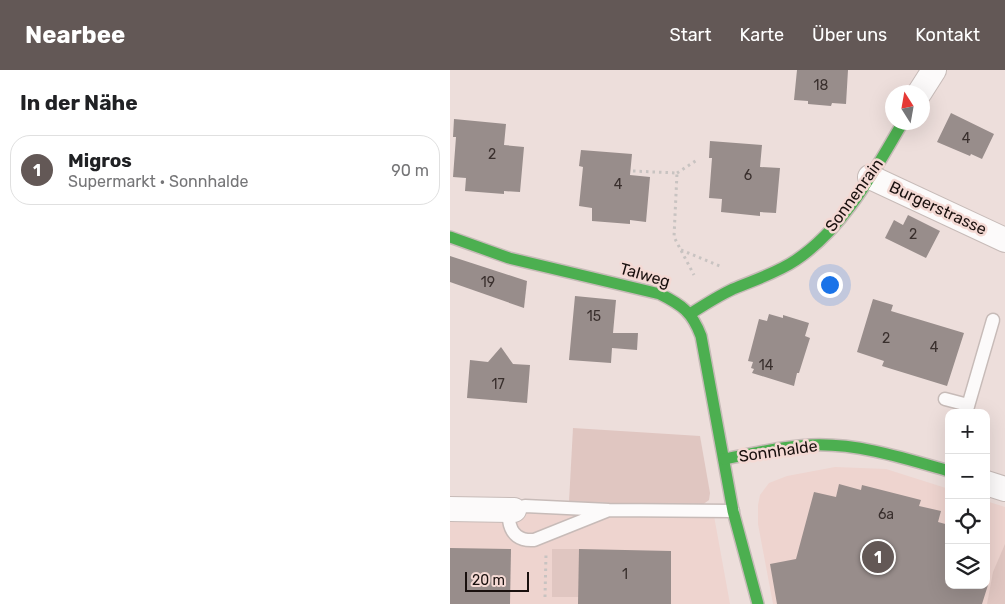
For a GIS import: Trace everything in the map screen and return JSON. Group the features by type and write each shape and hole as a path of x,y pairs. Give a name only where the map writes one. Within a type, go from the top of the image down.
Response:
{"street":[{"path":"924,85 934,70"},
{"name":"Sonnenrain","path":"690,314 712,299 795,261 814,246 834,227 870,177 898,130"},
{"name":"Burgerstrasse","path":"870,177 1005,240"},
{"name":"Talweg","path":"450,237 508,258 646,290 671,299 680,304 690,314 696,322 700,336 733,511 758,604"},
{"name":"Sonnhalde","path":"724,459 791,447 829,445 880,451 945,470"},
{"path":"990,484 1005,489"},
{"path":"450,509 514,510"},
{"name":"Talweg","path":"733,511 735,566"}],"lane":[{"path":"945,399 967,409 993,320"},
{"path":"609,510 546,536 528,540 517,536 513,532 509,520 514,510 525,506 609,510 733,511"}],"path":[{"path":"633,171 677,173 697,160"},
{"path":"677,173 674,237 694,275"},
{"path":"681,250 722,267 730,291"},
{"path":"545,597 546,536"}],"shaded area":[{"path":"573,428 700,436 710,493 709,500 702,505 569,502"},
{"path":"835,467 886,469 945,488 945,589 990,589 990,502 1005,507 1005,604 773,604 758,524 758,505 760,495 769,483 787,476"},
{"path":"450,503 712,505 730,604 450,604"},
{"path":"1005,544 1005,604 987,604 993,572"},
{"path":"552,549 579,549 579,597 552,597"}],"building":[{"path":"797,70 848,70 846,104 832,103 831,106 808,104 808,101 794,100"},
{"path":"951,113 994,134 982,159 937,142"},
{"path":"454,119 506,124 504,145 524,147 520,192 504,191 504,194 465,191 466,178 453,177 456,137 453,137"},
{"path":"710,141 762,145 760,167 780,168 776,213 760,212 760,216 721,212 722,199 709,198 712,158 709,158"},
{"path":"581,150 632,154 630,175 650,177 646,222 630,220 630,224 592,221 592,208 579,206 583,167 579,166"},
{"path":"908,215 940,231 926,258 885,238 894,220 903,225"},
{"path":"450,256 527,281 524,308 450,282"},
{"path":"575,296 616,300 613,333 638,333 637,350 612,348 611,363 569,360"},
{"path":"873,299 893,305 891,311 964,333 947,386 882,366 884,361 857,352"},
{"path":"769,314 783,318 783,315 809,323 805,336 810,338 794,386 752,373 754,369 751,368 753,362 748,361 759,319 767,321"},
{"path":"501,347 513,364 530,365 527,403 467,398 470,360 488,362"},
{"path":"839,484 861,490 862,485 921,500 919,506 941,511 938,522 945,524 945,589 987,589 982,604 777,604 770,564 796,559 814,492 836,497"},
{"path":"450,548 511,549 510,604 450,604"},
{"path":"579,549 671,551 671,604 578,604"}],"traffic: fast":[{"path":"690,314 727,292 789,265 813,247 844,215 881,160 898,130"},
{"path":"450,237 509,258 660,294 680,306 690,315 701,336 733,511 758,604"},
{"path":"724,459 789,447 829,445 881,452 945,470"}],"place":[{"name":"Migros","path":"878,557"}]}
